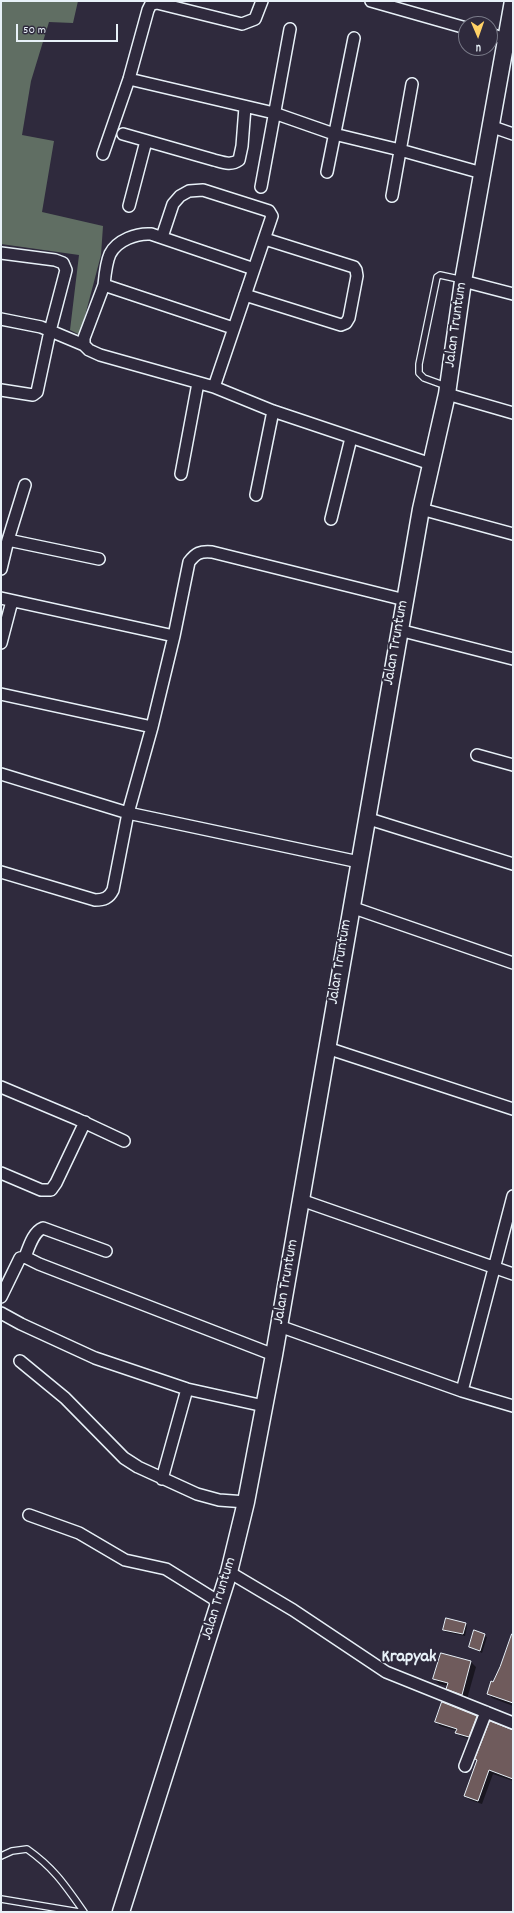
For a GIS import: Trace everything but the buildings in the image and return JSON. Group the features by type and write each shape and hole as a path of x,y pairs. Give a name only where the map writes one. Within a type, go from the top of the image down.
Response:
{"street":[{"path":"104,154 129,79 151,4 158,3 242,24 255,18 262,1"},
{"path":"371,1 458,26"},
{"name":"Jalan Truntum","path":"498,36 511,17 513,1"},
{"path":"261,187 290,30"},
{"path":"327,172 354,38"},
{"name":"Jalan Truntum","path":"121,1912 229,1572 246,1502 274,1355 399,630 421,509 447,391 463,280 490,126 496,56"},
{"path":"129,79 274,113 334,134 400,150 482,173"},
{"path":"392,196 412,84"},
{"path":"123,134 224,163 236,162 239,160 242,146 245,107"},
{"path":"490,126 513,134"},
{"path":"129,206 146,141"},
{"path":"162,237 173,204 180,196 188,191 196,189 269,211 272,216 214,387"},
{"path":"84,345 84,338 104,285 110,253 117,245 142,234 151,234 254,269"},
{"path":"245,295 341,325 346,323 349,318 357,276 354,267 265,238"},
{"path":"1,252 55,260 63,263 66,270 50,331 37,392 33,394 1,390"},
{"path":"463,280 513,294"},
{"path":"104,285 233,328"},
{"path":"1,319 50,331 84,345 89,350 100,355 214,387 273,412 431,464"},
{"path":"180,474 198,383"},
{"path":"447,391 513,413"},
{"path":"256,495 273,412"},
{"path":"332,519 351,438"},
{"path":"1,569 6,534 25,485"},
{"path":"421,509 513,534"},
{"path":"6,534 99,559"},
{"path":"1,872 95,900 106,899 113,890 128,813 152,727 174,636 189,562 208,558 225,559 404,604"},
{"path":"1,643 6,600 174,636"},
{"path":"399,630 513,659"},
{"path":"1,694 152,727"},
{"path":"477,755 513,765"},
{"path":"1,774 128,813 359,862"},
{"path":"366,818 513,864"},
{"path":"351,907 513,963"},
{"path":"327,1048 513,1109"},
{"path":"1,1087 84,1122 124,1141"},
{"path":"1,1173 41,1190 51,1190 84,1122"},
{"path":"462,1391 513,1196"},
{"path":"301,1200 513,1274"},
{"path":"25,1257 38,1230 43,1228 106,1251"},
{"path":"1,1298 20,1258 25,1257 39,1264 274,1355"},
{"path":"1,1312 20,1324 95,1358 187,1390 264,1406"},
{"path":"279,1326 462,1391 513,1406"},
{"path":"20,1361 65,1398 124,1458 162,1479 197,1494 219,1500 246,1502"},
{"path":"162,1479 187,1390"},
{"path":"29,1515 79,1533 125,1560 166,1569 219,1602"},
{"path":"229,1572 293,1610 386,1672 513,1723"},
{"path":"465,1766 486,1712"}],"lane":[{"path":"447,391 424,378 419,373 419,364 437,277 440,275 463,280"},
{"path":"1,1856 12,1851 27,1849 46,1862 60,1877 84,1912"},
{"path":"1,1899 79,1912"}],"green space":[{"path":"1,1 78,1 73,23 49,22 31,81 22,135 54,141 42,212 103,226 101,255 80,335 70,330 79,255 1,244"}],"district":[{"name":"Krapyak","path":"409,1659"}]}
